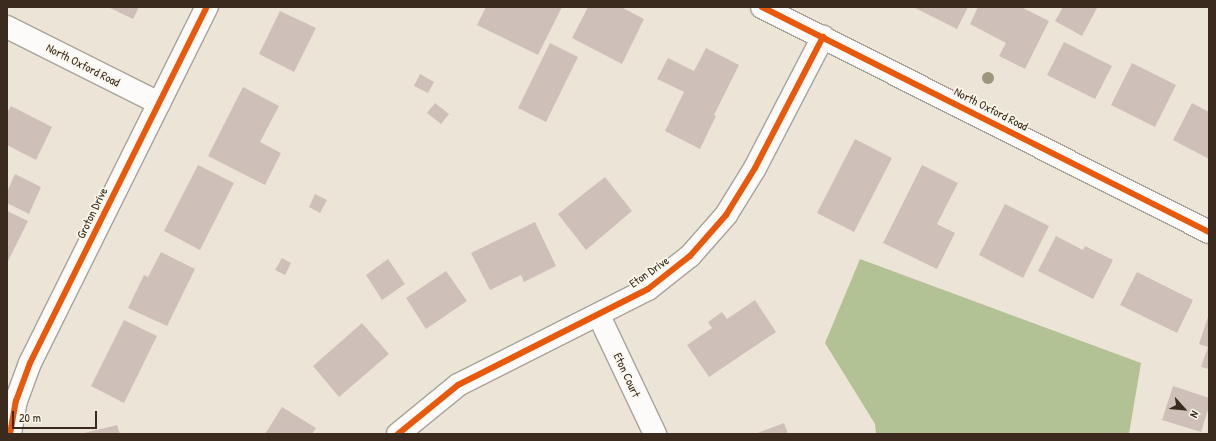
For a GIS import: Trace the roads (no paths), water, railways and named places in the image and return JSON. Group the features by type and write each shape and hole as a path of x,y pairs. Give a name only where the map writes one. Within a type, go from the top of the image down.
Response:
{"street":[{"name":"Groton Drive","path":"10,434 16,401 30,363 207,7"},
{"name":"North Oxford Road","path":"762,7 1209,232"},
{"name":"North Oxford Road","path":"7,27 158,103"},
{"name":"Eton Drive","path":"398,434 458,385 503,361 599,316 648,289 690,256 726,215 755,168 822,37"},
{"name":"Eton Court","path":"599,316 655,434"}]}
